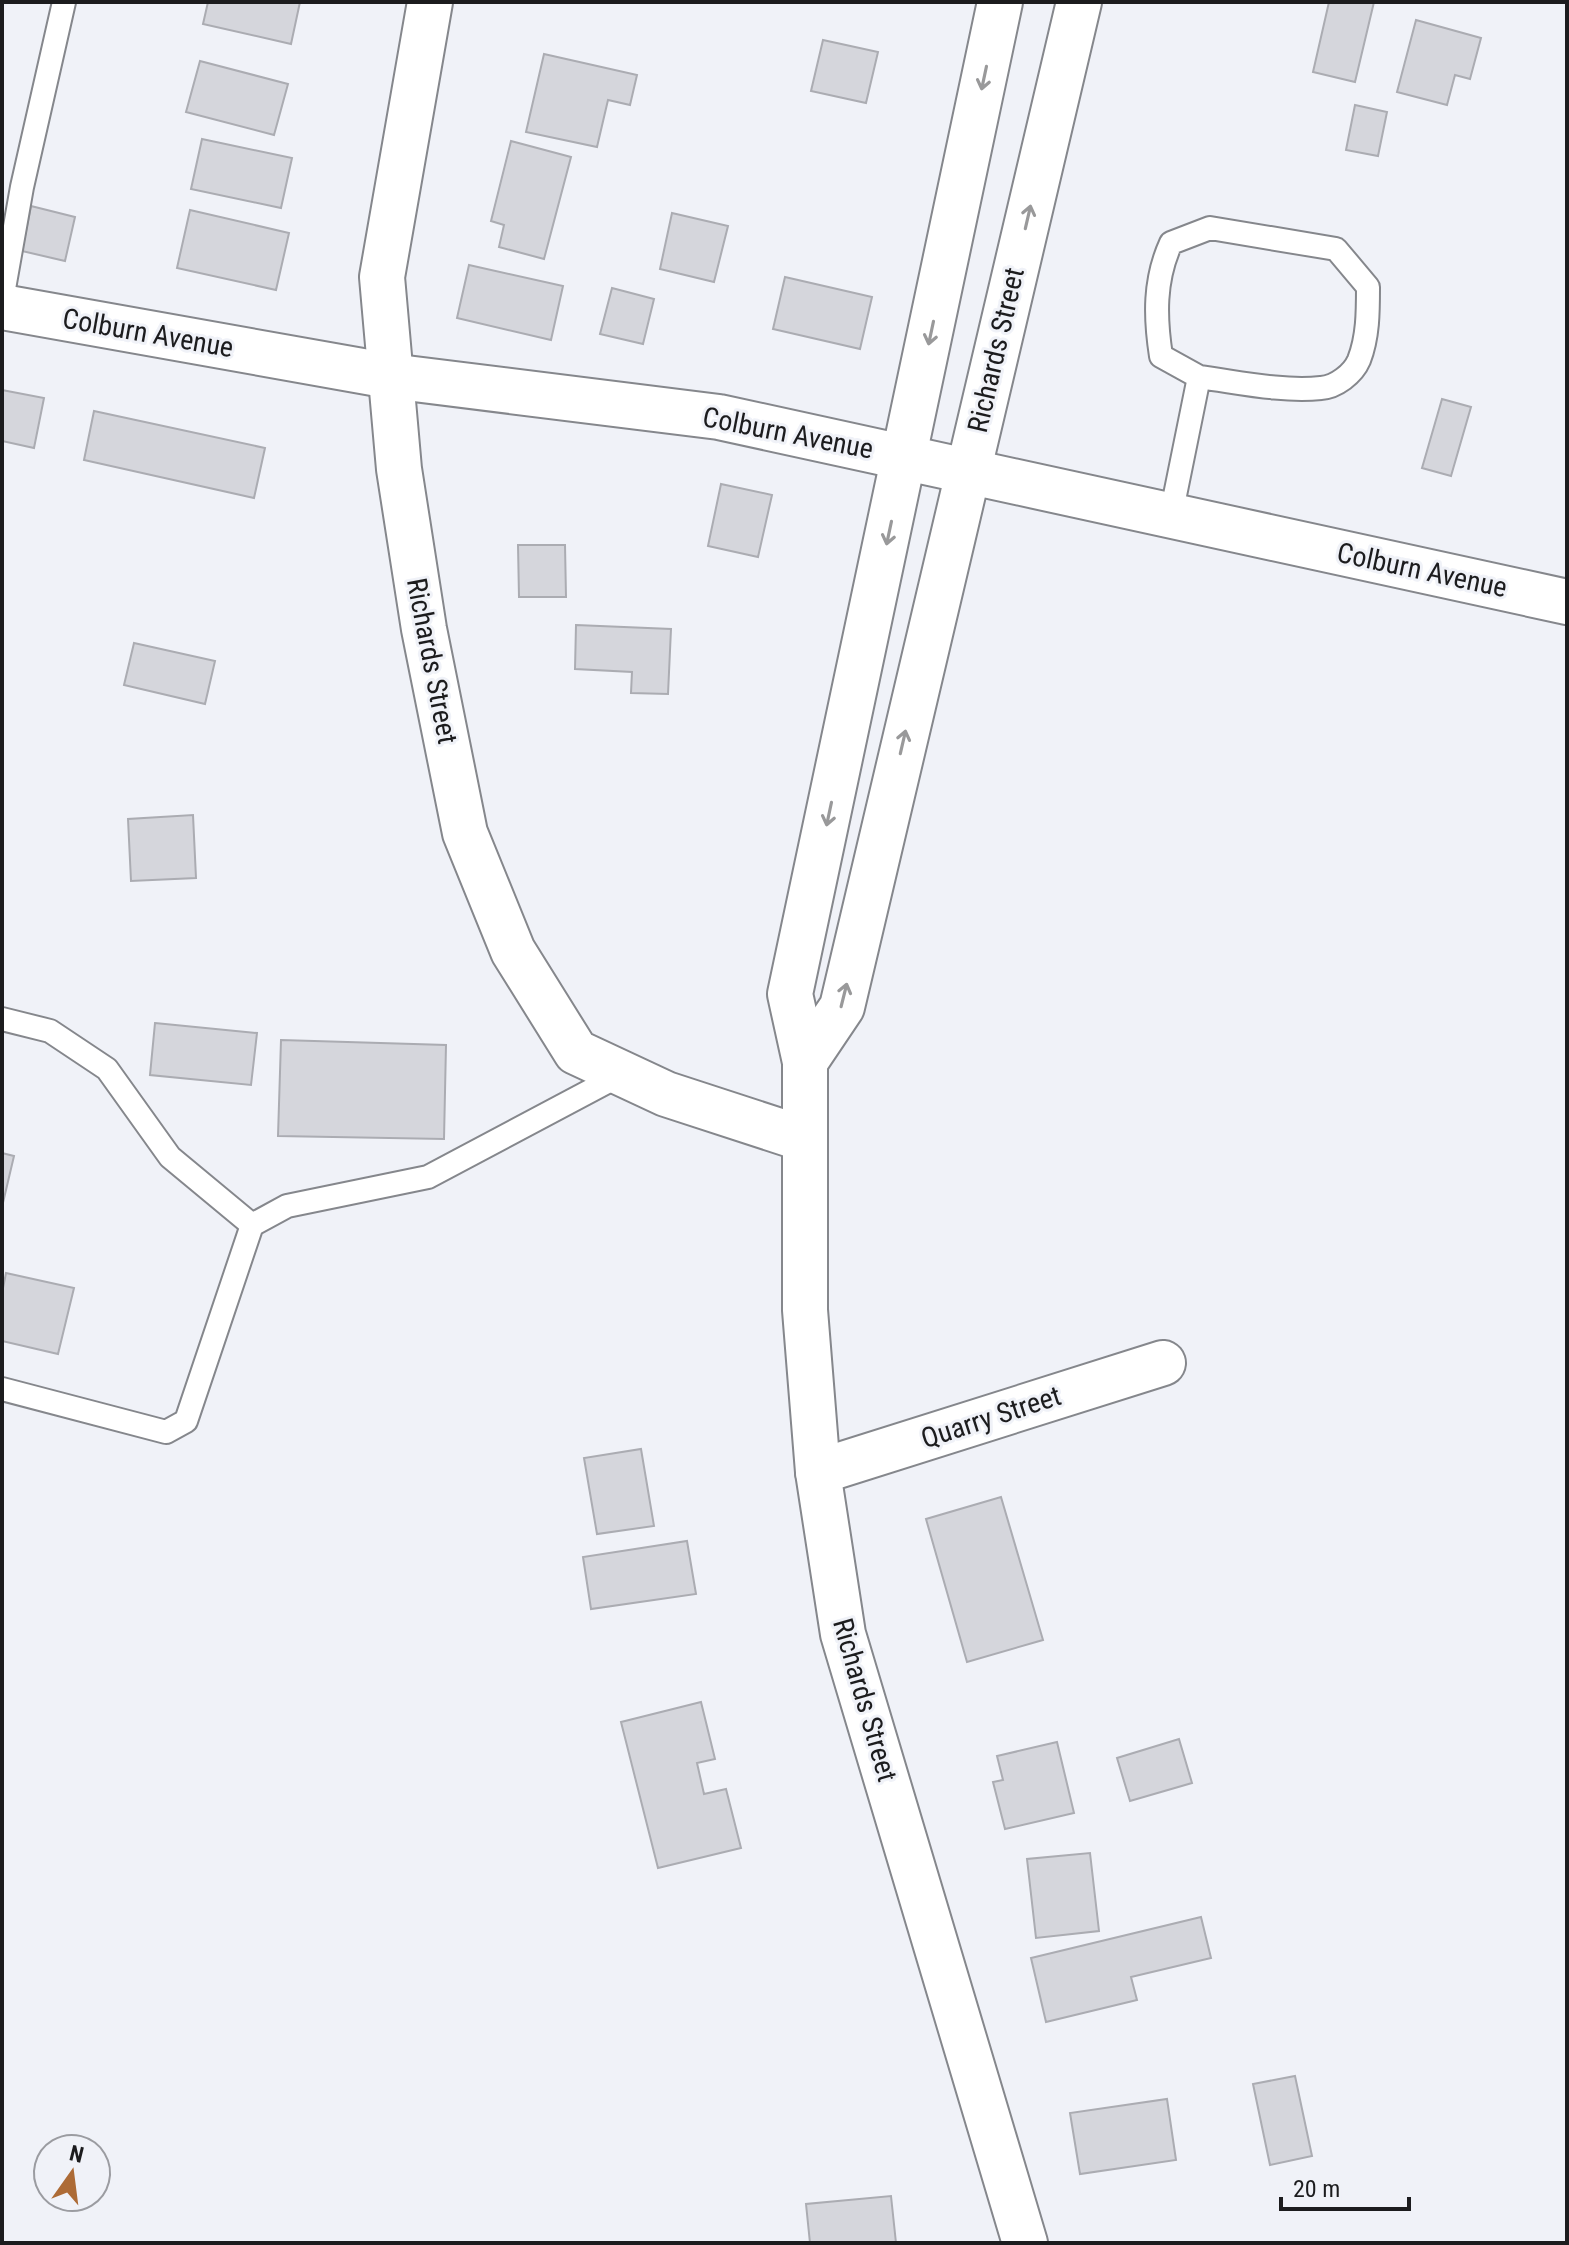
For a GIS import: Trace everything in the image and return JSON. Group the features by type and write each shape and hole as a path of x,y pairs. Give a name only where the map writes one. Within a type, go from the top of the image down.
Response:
{"street":[{"name":"Richards Street","path":"430,2 382,277 399,469 424,629 465,833 513,951 576,1052 666,1094 804,1139"},
{"name":"Richards Street","path":"1000,2 790,994 805,1062 805,1310 818,1472 843,1634 1025,2243"},
{"name":"Richards Street","path":"805,1062 842,1007 1079,2"},
{"name":"Colburn Avenue","path":"2,307 390,376 719,417 1567,602"},
{"name":"Quarry Street","path":"818,1472 1163,1363"}],"lane":[{"path":"2,300 22,187 64,2"},
{"path":"1210,228 1336,249 1368,287 1368,324 1358,362 1343,380 1324,388 1269,386 1199,377 1161,356 1155,319 1161,265 1171,243 1210,228"},
{"path":"1171,515 1199,377"},
{"path":"2,1019 50,1031 107,1069 170,1157 252,1225"},
{"path":"2,1389 166,1432 186,1421 252,1225 287,1206 428,1177 622,1074"}],"building":[{"path":"208,2 300,2 291,44 203,24"},
{"path":"1329,2 1374,2 1355,82 1313,72"},
{"path":"1416,20 1481,38 1470,79 1455,75 1447,105 1397,92"},
{"path":"823,40 878,52 866,103 811,91"},
{"path":"544,54 637,75 630,105 608,100 597,147 526,132"},
{"path":"200,61 288,84 274,135 186,112"},
{"path":"1355,105 1387,112 1378,156 1346,150"},
{"path":"202,139 292,158 281,208 191,189"},
{"path":"511,141 571,157 544,259 499,247 504,225 491,221"},
{"path":"31,206 75,217 65,261 22,251"},
{"path":"190,210 289,233 276,290 177,268"},
{"path":"672,213 728,226 714,282 660,269"},
{"path":"469,265 563,286 551,340 457,318"},
{"path":"785,277 872,297 860,349 773,329"},
{"path":"612,288 654,299 643,344 600,334"},
{"path":"2,390 44,398 34,448 2,441"},
{"path":"1442,399 1471,407 1451,476 1422,468"},
{"path":"94,411 265,448 254,498 84,460"},
{"path":"721,484 772,495 758,557 708,546"},
{"path":"518,545 565,545 566,597 519,597"},
{"path":"576,625 671,629 668,694 631,693 632,672 575,669"},
{"path":"134,643 215,661 205,704 124,685"},
{"path":"193,815 196,878 131,881 128,819"},
{"path":"155,1023 257,1033 251,1085 150,1075"},
{"path":"281,1040 446,1045 444,1139 278,1136"},
{"path":"2,1153 14,1156 2,1207"},
{"path":"6,1273 74,1288 58,1354 2,1341 2,1293"},
{"path":"641,1449 654,1526 597,1534 584,1458"},
{"path":"1001,1497 1043,1640 967,1662 926,1519"},
{"path":"687,1541 696,1594 591,1609 583,1557"},
{"path":"701,1702 715,1759 697,1763 704,1794 726,1789 741,1848 658,1868 621,1722"},
{"path":"1179,1739 1192,1783 1130,1801 1117,1758"},
{"path":"1057,1742 1074,1813 1005,1829 993,1782 1003,1780 997,1756"},
{"path":"1090,1853 1099,1931 1036,1938 1027,1859"},
{"path":"1201,1917 1211,1958 1131,1977 1137,2000 1046,2022 1031,1958"},
{"path":"1295,2076 1312,2156 1270,2165 1253,2084"},
{"path":"1167,2099 1176,2160 1080,2174 1070,2113"},
{"path":"891,2196 896,2243 810,2243 806,2204"}]}
